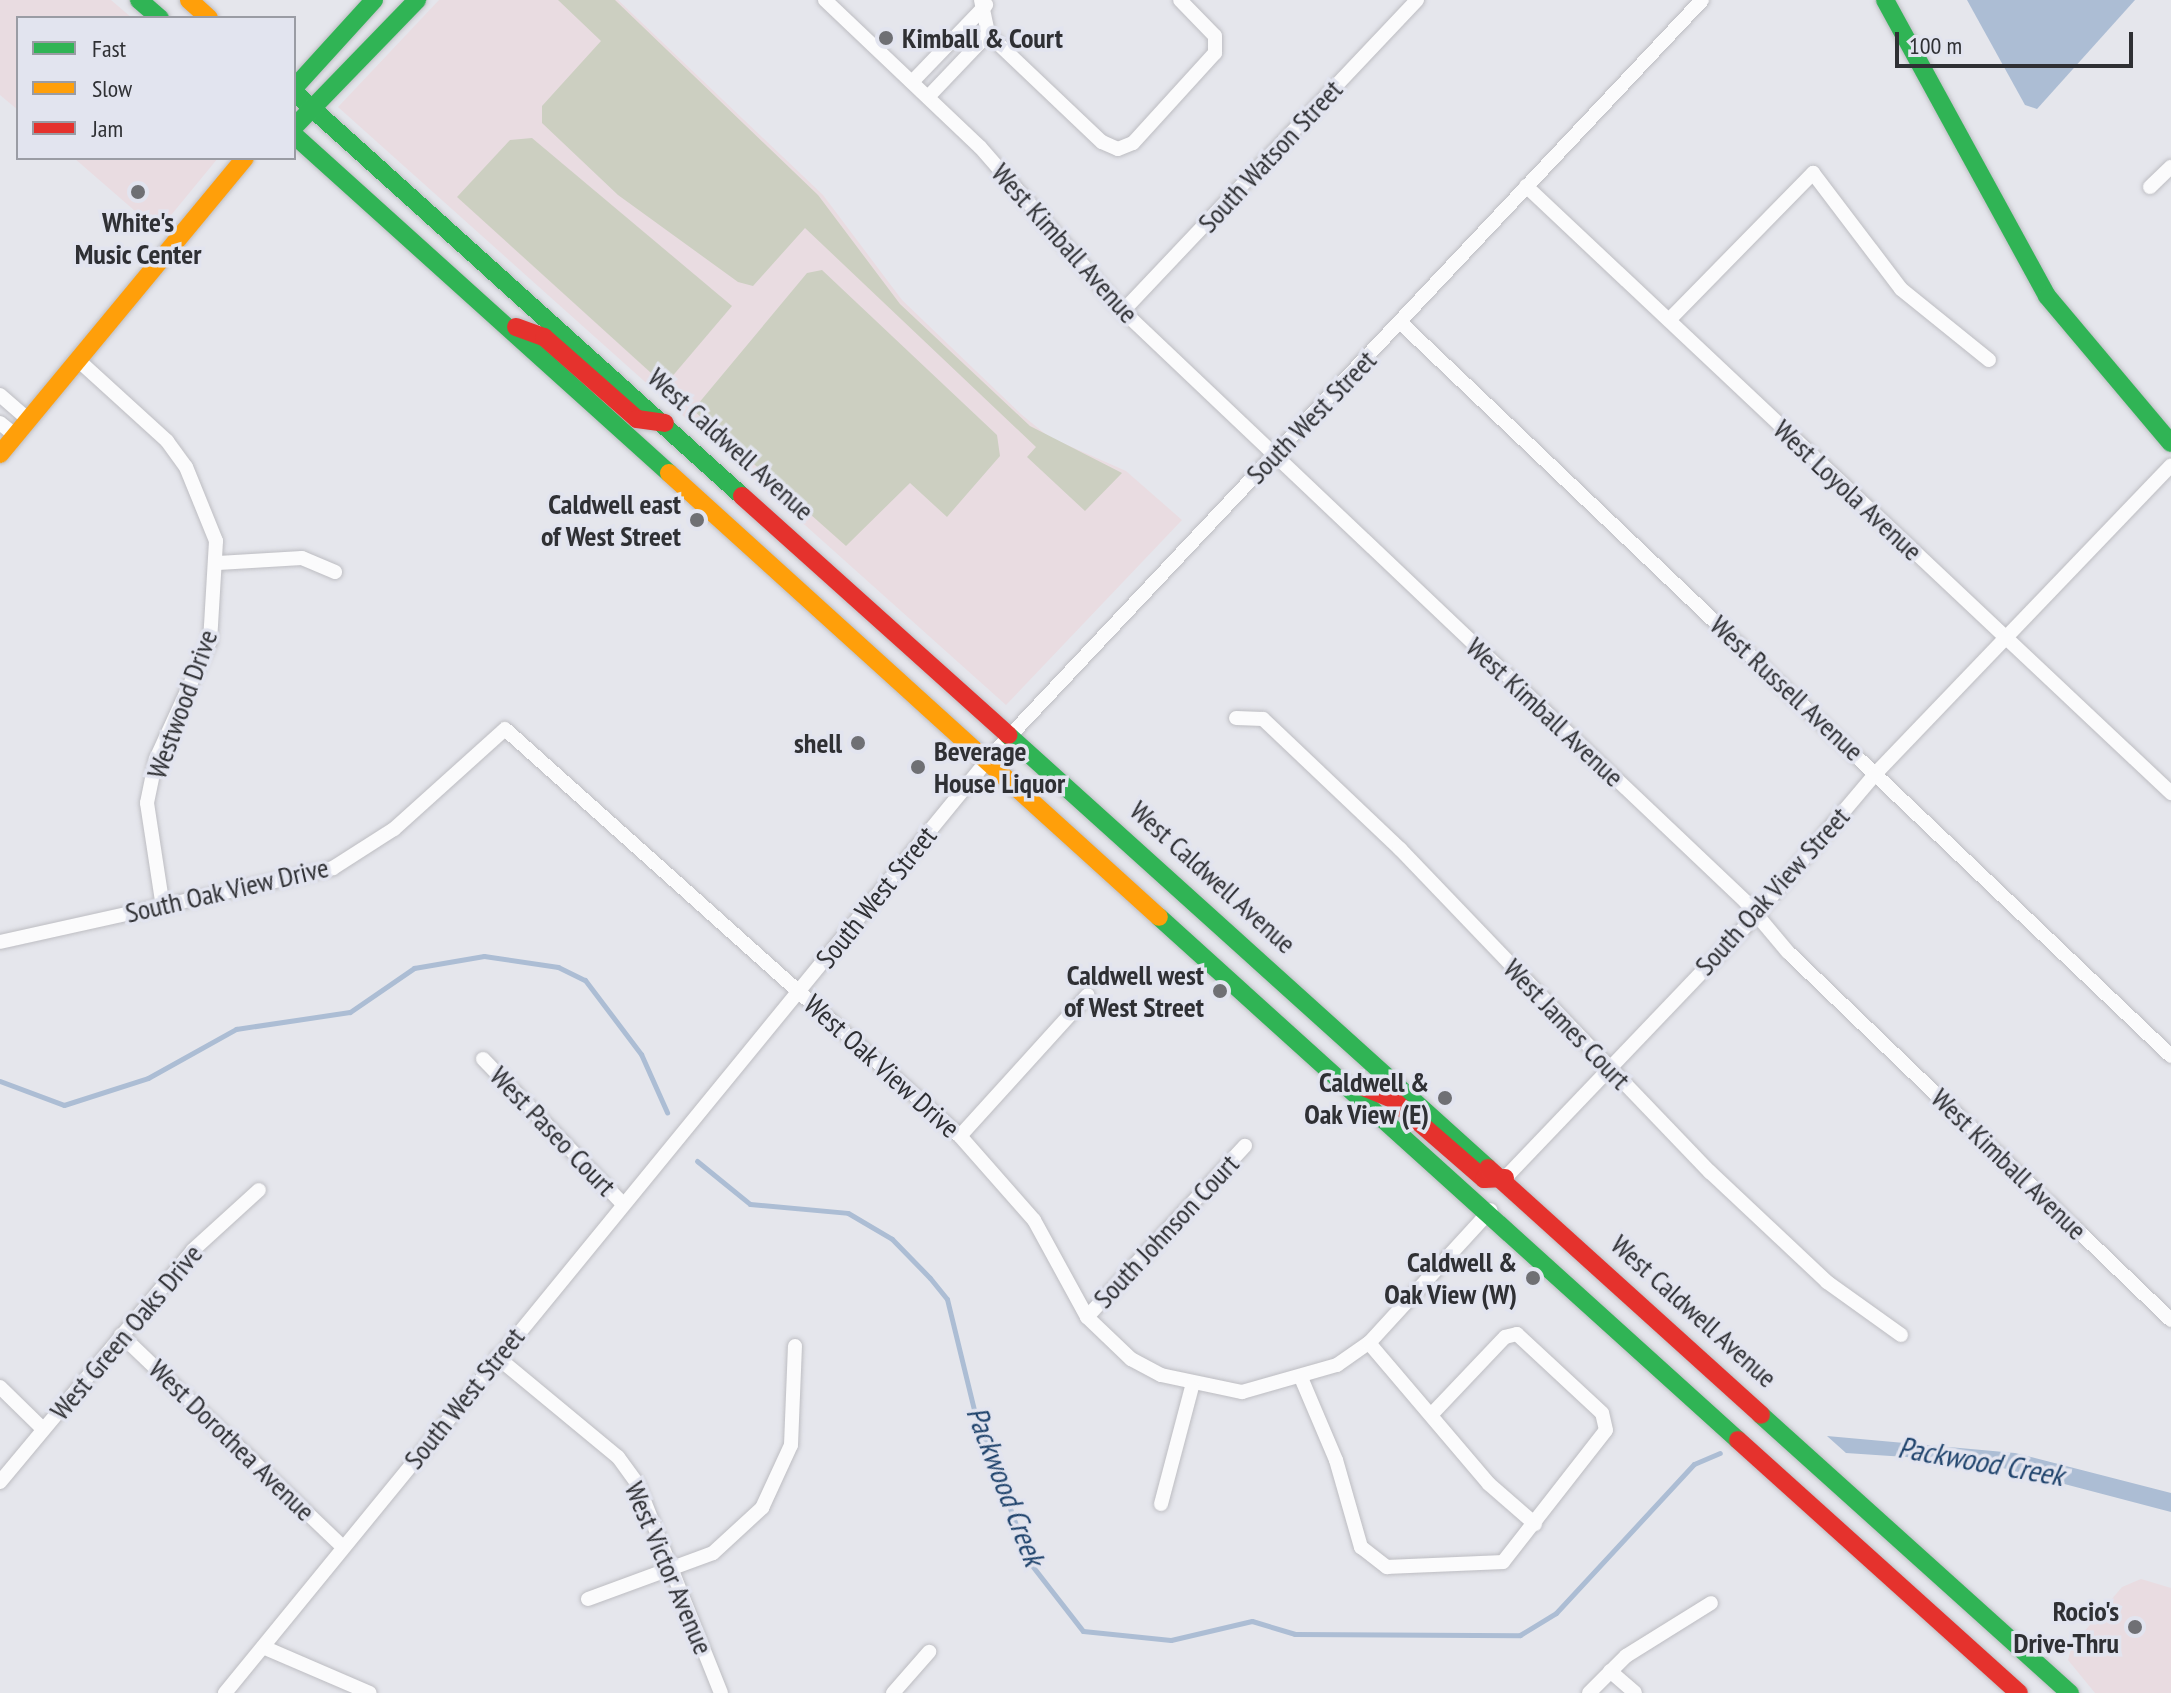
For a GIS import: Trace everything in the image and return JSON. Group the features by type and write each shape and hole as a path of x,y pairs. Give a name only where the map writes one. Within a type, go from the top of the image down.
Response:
{"main road":[{"path":"139,0 158,16"},
{"path":"189,0 207,16"},
{"path":"296,88 374,0"},
{"path":"296,125 417,0"},
{"path":"1885,0 2039,284 2114,384 2171,443"},
{"name":"West Caldwell Avenue","path":"296,92 1505,1178 2070,1693"},
{"path":"296,137 990,757 2019,1693"},
{"path":"0,454 7,429 28,419 247,160"},
{"path":"505,323 544,337 637,419 665,423"},
{"path":"1346,1079 1392,1099 1484,1179 1505,1178"}],"street":[{"name":"West Kimball Avenue","path":"825,0 1003,171 1123,311 1757,914 2171,1320"},
{"path":"983,2 988,34 1118,149 1133,143 1215,53 1215,36 1180,0"},
{"name":"South Watson Street","path":"1123,311 1417,0"},
{"name":"South West Street","path":"225,1693 342,1546 990,757 1401,323 1699,1"},
{"path":"912,82 983,2"},
{"path":"928,97 988,34"},
{"path":"2150,187 2171,167"},
{"path":"1669,320 1813,173 1901,289 1989,360"},
{"name":"West Loyola Avenue","path":"1526,186 2171,793"},
{"name":"West Russell Avenue","path":"1401,323 2171,1056"},
{"name":"Westwood Drive","path":"77,359 146,418 186,467 218,563 210,641 156,759 147,803 163,907"},
{"path":"0,395 28,419"},
{"name":"South Oak View Street","path":"1505,1178 1757,914 1876,773 2171,465"},
{"path":"218,563 302,558 335,572"},
{"name":"West James Court","path":"1236,718 1263,719 1309,762 1609,1069 1827,1282 1901,1335"},
{"name":"South Oak View Drive","path":"0,942 333,868 394,829 505,729"},
{"name":"West Oak View Drive","path":"505,729 960,1136 1034,1220 1087,1317 1131,1359 1192,1387 1242,1392 1302,1380"},
{"path":"960,1136 1088,995"},
{"name":"West Paseo Court","path":"483,1059 623,1204"},
{"name":"South Johnson Court","path":"1087,1317 1245,1146"},
{"name":"West Green Oaks Drive","path":"0,1482 193,1250 259,1190"},
{"path":"1432,1414 1505,1337 1517,1334 1602,1413 1605,1435 1503,1562 1481,1565 1372,1561 1302,1380 1369,1343 1491,1210"},
{"name":"West Dorothea Avenue","path":"121,1335 342,1546"},
{"path":"1369,1343 1489,1484 1535,1524"},
{"path":"588,1599 675,1569 741,1533 775,1485 791,1445 795,1346"},
{"name":"West Victor Avenue","path":"497,1357 618,1457 675,1569 721,1693"},
{"path":"0,1387 43,1429"},
{"path":"1161,1504 1192,1387"},
{"path":"1589,1693 1610,1671 1711,1603"},
{"path":"263,1647 370,1693"},
{"path":"893,1693 929,1652"},
{"path":"1610,1671 1635,1693"}],"shaded area":[{"path":"0,0 111,0 130,16 16,16 16,108 0,95"},
{"path":"439,0 618,0 823,195 902,300 1022,415 1049,437 1126,471 1182,520 1006,705 338,107"},
{"path":"558,0 615,0 818,195 900,304 1030,426 1122,473 1085,511 1027,457 1036,447 805,228 753,286 738,282 618,195 542,123 542,106 601,41"},
{"path":"532,138 732,306 670,379 661,382 457,197 510,140"},
{"path":"76,160 216,160 158,231"},
{"path":"822,270 997,435 1000,456 947,517 910,483 846,546 693,410 807,273"},
{"path":"2141,1579 2171,1588 2171,1693 2095,1693 2068,1660 2072,1646 2122,1587"}],"water":[{"path":"1967,0 2135,0 2037,109 2025,105"},
{"name":"Packwood Creek","path":"1827,1436 2015,1453 2171,1493 2171,1512 1980,1462 1846,1453"}],"waterway":[{"name":"Packwood Creek","path":"0,1081 64,1105 148,1078 236,1029 350,1012 414,968 484,956 558,967 585,980 641,1054 667,1112"},
{"name":"Packwood Creek","path":"697,1161 750,1204 848,1213 892,1239 930,1278 947,1299 974,1410 1030,1563 1083,1631 1171,1640 1252,1621 1295,1634 1520,1635 1556,1613 1694,1464 1720,1453"}],"traffic: fast":[{"path":"139,0 158,16"},
{"path":"296,86 374,0"},
{"path":"296,125 417,0"},
{"path":"1885,0 2047,296 2171,443"},
{"path":"296,94 742,496"},
{"path":"296,137 669,473"},
{"path":"1008,735 1488,1168"},
{"path":"1159,917 1738,1440"},
{"path":"1761,1415 2070,1693"}],"traffic: slow":[{"path":"189,0 207,16"},
{"path":"0,454 243,160"},
{"path":"669,473 1159,917"}],"traffic: jam":[{"path":"516,327 544,337 637,419 665,423"},
{"path":"742,496 1008,735"},
{"path":"1363,1087 1392,1099 1484,1179 1505,1178"},
{"path":"1488,1168 1761,1415"},
{"path":"1738,1440 2019,1693"}],"place":[{"name":"Kimball & Court","path":"886,38"},
{"name":"White's Music Center","path":"138,192"},
{"name":"Caldwell east of West Street","path":"697,520"},
{"name":"shell","path":"858,743"},
{"name":"Beverage House Liquor","path":"918,767"},
{"name":"Caldwell west of West Street","path":"1220,991"},
{"name":"Caldwell & Oak View (E)","path":"1445,1098"},
{"name":"Caldwell & Oak View (W)","path":"1533,1278"},
{"name":"Rocio's Drive-Thru","path":"2135,1627"}]}
